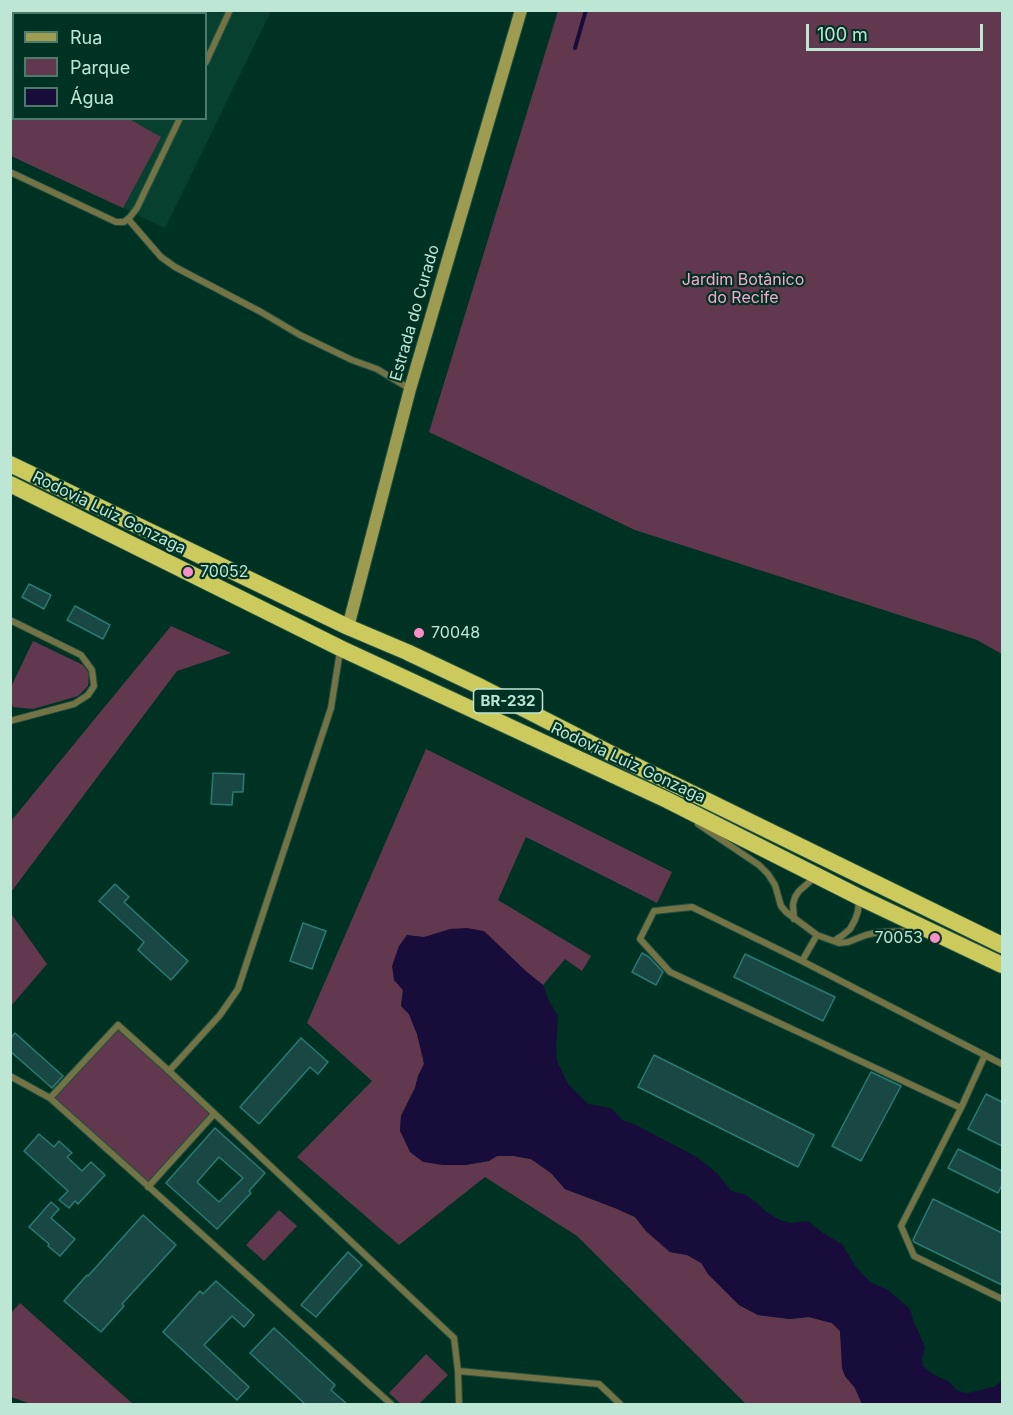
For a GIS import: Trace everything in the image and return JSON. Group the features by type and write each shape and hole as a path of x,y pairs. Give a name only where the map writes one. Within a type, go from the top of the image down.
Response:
{"highway":[{"name":"Rodovia Luiz Gonzaga","path":"10,464 348,627 481,687 612,754 1002,945"},
{"name":"Rodovia Luiz Gonzaga","path":"10,484 340,648 667,800 859,897 1002,965"}],"main road":[{"name":"Estrada do Curado","path":"348,627 410,389 521,10"}],"lane":[{"path":"207,61 230,10"},
{"path":"10,172 116,222 124,222 137,208 177,120"},
{"path":"128,219 161,257 175,267 300,335 377,369 410,389"},
{"path":"10,620 81,656 92,670 94,686 88,695 74,704 10,721"},
{"path":"169,1071 220,1015 238,989 331,708 340,648"},
{"path":"667,800 759,865 775,885 781,906 795,920 817,934 839,943 879,932 931,931"},
{"path":"795,920 793,904 795,897 816,875"},
{"path":"834,941 850,929 858,911 859,897"},
{"path":"961,1108 670,972 640,939 654,911 692,907 1002,1064"},
{"path":"802,961 817,934"},
{"path":"50,1098 118,1025 454,1338 459,1404"},
{"path":"985,1055 961,1108 901,1226 914,1256 1002,1299"},
{"path":"10,1076 50,1098 391,1404"},
{"path":"148,1187 214,1114"},
{"path":"458,1371 599,1384 620,1404"}],"shaded area":[{"path":"11,11 271,11 165,228 11,156"}],"green space":[{"name":"Jardim Botânico do Recife","path":"558,11 1002,11 1002,654 977,640 635,530 429,432"},
{"path":"10,47 12,47 12,120 131,120 161,137 123,208 11,156"},
{"path":"171,626 231,653 177,671 11,892 11,821"},
{"path":"33,641 83,665 89,673 88,686 78,696 33,709 13,707 11,687"},
{"path":"426,749 672,872 657,903 526,837 498,900 591,956 582,971 565,959 543,985 528,973 435,935 424,937 394,980 403,990 401,1006 409,1014 417,1034 424,1064 401,1116 400,1131 465,1165 488,1161 497,1156 531,1159 551,1173 565,1189 635,1217 646,1231 670,1252 687,1255 702,1263 708,1274 739,1305 758,1315 790,1319 809,1317 832,1323 840,1331 845,1376 855,1388 862,1404 746,1404 577,1236 485,1177 399,1245 297,1157 372,1081 307,1023"},
{"path":"10,912 47,964 11,1006 10,1006"},
{"path":"118,1025 214,1114 148,1187 50,1098"},
{"path":"279,1210 297,1226 264,1261 246,1245"},
{"path":"20,1303 133,1404 31,1404 11,1397 11,1313"},
{"path":"426,1354 448,1375 419,1404 401,1404 389,1393"}],"water":[{"path":"467,928 484,931 543,985 558,1016 557,1061 568,1084 588,1104 611,1108 624,1121 697,1157 718,1174 731,1191 744,1194 778,1219 790,1223 808,1221 843,1245 855,1266 870,1282 888,1290 910,1309 925,1347 922,1358 923,1366 931,1373 948,1381 958,1391 968,1393 994,1387 1002,1381 1002,1404 862,1404 842,1368 840,1331 832,1323 809,1317 790,1319 758,1315 739,1305 708,1274 701,1263 687,1255 670,1252 646,1231 635,1217 565,1189 551,1173 531,1159 497,1156 489,1161 465,1165 443,1165 423,1162 410,1152 400,1131 401,1116 424,1064 417,1034 409,1014 401,1006 403,990 394,980 392,966 399,946 407,935 424,937 450,929"}],"building":[{"path":"29,584 51,595 44,609 22,597"},
{"path":"75,606 110,625 103,639 67,620"},
{"path":"213,773 244,774 243,792 233,792 232,805 211,804"},
{"path":"115,884 129,897 124,902 188,961 171,980 138,950 144,942 99,901"},
{"path":"303,923 326,931 312,969 290,961"},
{"path":"642,953 663,972 656,985 632,972"},
{"path":"745,954 835,997 823,1021 734,977"},
{"path":"15,1033 63,1076 52,1088 10,1051 10,1039"},
{"path":"301,1038 328,1062 318,1074 310,1067 259,1124 240,1107"},
{"path":"654,1055 814,1135 798,1167 638,1087"},
{"path":"871,1072 901,1086 861,1161 832,1146"},
{"path":"986,1094 1002,1102 1002,1146 968,1129"},
{"path":"215,1128 265,1173 249,1191 251,1193 217,1229 166,1183","holes":["219,1157 243,1178 219,1202 197,1182"]},
{"path":"39,1134 54,1147 59,1141 72,1153 67,1157 82,1171 91,1162 105,1175 78,1204 75,1201 69,1208 59,1200 68,1191 24,1151"},
{"path":"958,1149 1002,1171 1002,1185 998,1193 948,1168"},
{"path":"933,1199 1002,1233 1002,1285 914,1242"},
{"path":"51,1202 59,1209 51,1218 75,1239 60,1256 29,1227"},
{"path":"143,1215 176,1245 122,1304 124,1306 101,1332 64,1301"},
{"path":"348,1252 362,1265 316,1317 301,1305"},
{"path":"216,1281 254,1315 244,1327 232,1316 204,1345 249,1387 237,1400 163,1332 200,1291 203,1294"},
{"path":"274,1328 335,1385 331,1390 347,1404 305,1404 250,1353"}],"waterway":[{"path":"575,48 586,10"}],"place":[{"name":"70052","path":"188,572"},
{"name":"70048","path":"419,633"},
{"name":"70053","path":"935,938"}]}
